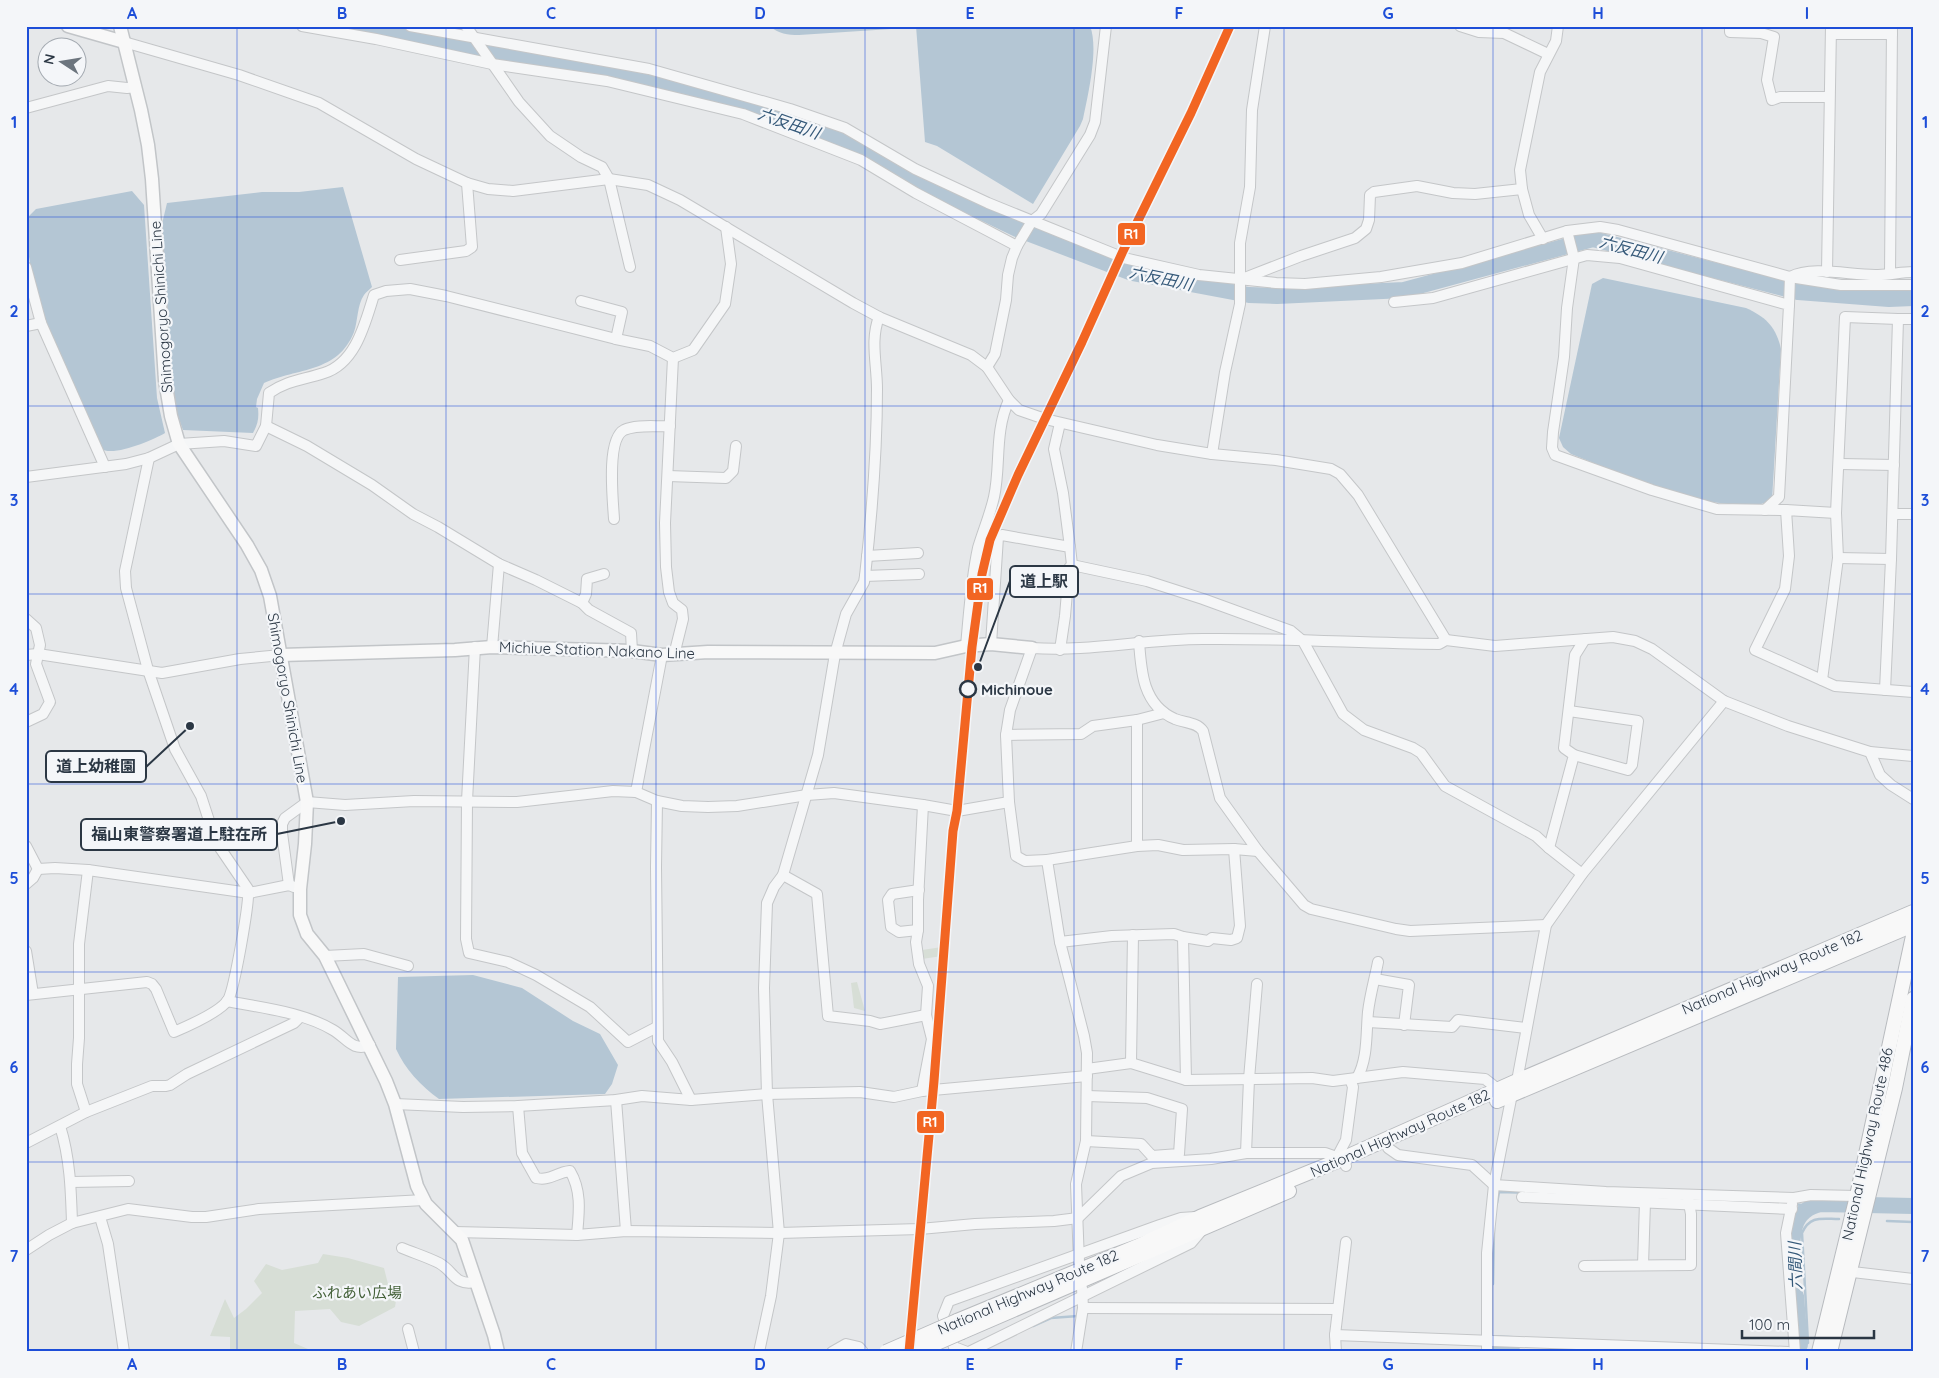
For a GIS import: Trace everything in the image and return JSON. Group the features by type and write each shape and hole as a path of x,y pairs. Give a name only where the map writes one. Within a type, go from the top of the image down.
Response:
{"highway":[{"name":"National Highway Route 182","path":"886,1352 959,1326 1129,1250 1202,1223 1913,912"},
{"name":"National Highway Route 182","path":"1342,1161 1388,1148 1509,1088 1913,925"},
{"name":"National Highway Route 486","path":"1830,1352 1913,936"},
{"name":"National Highway Route 486","path":"1860,1198 1895,1088 1913,999"},
{"name":"National Highway Route 486","path":"1819,1352 1845,1271"},
{"name":"National Highway Route 182","path":"916,1352 959,1326"}],"main road":[{"path":"68,26 124,42"},
{"name":"Shimogoryo Shinichi Line","path":"120,26 136,87 148,145 152,179 165,380 171,416 179,444 247,545 261,570 270,596 307,802 305,844 294,887 300,915 307,934 325,956 370,1045 395,1104 410,1162 424,1200 462,1240 498,1352"},
{"name":"Michiue Station Nakano Line","path":"281,655 455,650 475,647 632,651 668,655 708,652 935,653 966,646 991,644 1032,648"}],"street":[{"path":"302,26 490,62 607,81 743,114 861,160 916,193 1018,244"},
{"path":"410,26 649,69 790,109 845,128 915,169 1030,222 1124,258 1199,274 1276,283 1305,284 1381,277 1462,263 1543,239 1600,228 1618,230 1790,279 1842,285 1913,285"},
{"path":"466,26 519,102 550,136 581,157 602,167 609,180 630,268"},
{"path":"987,367 995,354 1006,300 1008,275 1018,244 1030,222 1041,214 1090,135 1095,122 1106,26"},
{"path":"1212,454 1225,372 1240,304 1240,243 1250,187 1252,110 1264,26"},
{"path":"1460,26 1478,32 1504,32 1548,54"},
{"path":"1543,239 1529,215 1522,190 1520,170 1540,72 1556,41 1558,26"},
{"path":"1730,26 1730,32 1761,33 1774,37 1767,80 1772,100 1780,98 1829,97"},
{"path":"1827,272 1831,30 1892,30 1890,274"},
{"path":"124,42 239,75 318,103 416,159 467,183 488,189 513,190 609,180 648,185 680,200 879,317 971,355 987,367 1009,400 1019,410 1060,423 1157,445 1331,469 1340,474 1358,494 1446,640"},
{"path":"26,108 108,86 136,87"},
{"path":"400,260 466,252 472,247 467,183"},
{"path":"1241,279 1354,238 1366,229 1370,195 1374,192 1416,186 1454,193 1475,194 1522,190"},
{"path":"26,477 105,467 149,458 179,444 224,441 256,446 266,426 270,393 287,382 326,372 346,359 356,345 374,295 386,291 410,289 446,296 616,340 650,346 673,358 693,350 725,304 731,264 726,227"},
{"path":"1567,233 1573,256 1564,357 1552,432 1552,448 1555,455 1690,502 1717,509 1836,513"},
{"path":"1394,302 1433,298 1573,256 1588,255 1620,258 1789,303"},
{"path":"26,266 41,323 105,467"},
{"path":"1790,279 1797,274 1827,272 1851,275 1913,272"},
{"path":"1765,510 1779,497 1790,279"},
{"path":"581,301 622,312 616,340"},
{"path":"759,1352 771,1296 779,1233 767,1094 764,988 767,903 774,887 783,875 818,755 835,654 846,614 864,582 873,497 877,387 874,342 876,324 879,317"},
{"path":"1822,680 1838,558 1836,513 1845,317 1913,319"},
{"path":"1885,690 1893,514 1898,319"},
{"path":"26,326 41,323"},
{"path":"636,792 668,655 683,619 682,610 673,603 669,592 664,523 673,358"},
{"path":"966,646 978,548 994,496 998,444 1009,400"},
{"path":"1060,423 1054,449 1063,493 1072,565 1069,568 1060,650"},
{"path":"266,426 307,446 348,470 412,514 438,527 499,564 582,603 589,610 630,633 632,651"},
{"path":"614,519 613,454 618,434 633,428 670,426"},
{"path":"668,476 726,478 733,471 736,446"},
{"path":"26,951 29,995 147,982 156,989 174,1032 203,1018 227,1001 233,987 248,893 247,886 216,842 202,796 175,749 148,670 126,588 125,571 149,458"},
{"path":"1841,464 1894,465"},
{"path":"1786,510 1789,556 1785,589 1755,650 1836,686 1913,692"},
{"path":"1893,514 1913,514"},
{"path":"991,644 998,537 1002,535 1070,547"},
{"path":"867,556 918,553"},
{"path":"1838,558 1891,559"},
{"path":"492,647 499,564"},
{"path":"1072,565 1146,582 1203,599 1291,630 1303,641 1343,714 1352,722 1364,730 1413,748 1421,753 1445,786 1536,836 1548,848 1582,874"},
{"path":"582,603 586,594 587,579 604,574"},
{"path":"865,576 919,574"},
{"path":"26,618 36,628 40,645 36,664 50,702 43,714 26,722"},
{"path":"1258,851 1234,849 1183,850 1158,845 1137,846 1047,860 1025,861 1016,856 1009,802 1006,734 1010,710 1032,648 1060,650 1139,642 1203,639 1439,644 1446,640 1495,646 1613,637 1635,641 1652,649 1724,700 1788,726 1870,752 1913,756"},
{"path":"1569,711 1638,721 1632,766 1628,770 1574,755 1564,748 1575,655 1585,639"},
{"path":"1139,642 1140,665 1145,687 1155,705 1164,713 1199,726 1204,731 1220,798 1258,851 1304,905 1311,909 1396,929 1546,925"},
{"path":"475,647 467,801 466,939 469,953 508,962 536,975 590,1007 628,1042 657,1027"},
{"path":"26,654 38,654 162,673 240,659 281,655"},
{"path":"1488,1352 1488,1253 1494,1185 1509,1088 1526,1028 1546,925 1582,874 1724,700"},
{"path":"1006,734 1081,734 1093,726 1137,720 1164,713"},
{"path":"1137,720 1137,846"},
{"path":"1870,752 1880,775 1891,785 1913,799"},
{"path":"1548,848 1574,755"},
{"path":"38,869 88,870 248,893 294,887 282,833 282,824 285,818 307,802 345,805 414,801 517,802 613,791 636,792 657,802 682,806 708,807 737,806 807,795 834,794 958,811 1009,802"},
{"path":"657,802 658,1041 672,1062 691,1100"},
{"path":"922,1091 932,1039 926,1014 928,986 919,964 916,942 923,805"},
{"path":"26,846 38,869"},
{"path":"1060,942 1132,935 1174,934 1208,942 1212,938 1231,940 1237,938 1240,926 1234,849"},
{"path":"1047,860 1060,942 1087,1053 1086,1141 1076,1184 1080,1258"},
{"path":"26,884 33,878 38,869"},
{"path":"86,1112 77,1084 78,944 88,870"},
{"path":"783,875 816,894 828,1016 880,1024 926,1014"},
{"path":"918,890 892,894 888,900 891,927 899,932 918,930"},
{"path":"1131,1063 1132,935"},
{"path":"1183,937 1186,1080"},
{"path":"325,956 364,954 408,966"},
{"path":"454,1232 577,1235 626,1232 779,1233 920,1229 975,1224 1054,1221 1078,1218 1121,1176 1152,1164 1211,1159 1246,1153 1325,1152 1342,1161 1354,1078 1360,1073 1366,1044 1378,962"},
{"path":"1375,979 1409,985 1404,1025"},
{"path":"1246,1153 1249,1079 1257,984"},
{"path":"227,1001 310,1019 334,1030 350,1045 365,1047 370,1045"},
{"path":"26,1143 86,1112 152,1086 166,1086 294,1023 300,1017"},
{"path":"1368,1022 1452,1027 1458,1020 1526,1028"},
{"path":"395,1104 463,1107 518,1106 616,1100 642,1096 691,1100 767,1094 860,1092 894,1097 922,1091 1087,1072 1131,1063 1186,1080 1312,1078 1333,1081 1403,1072 1485,1079 1509,1088"},
{"path":"1086,1141 1141,1144 1152,1156 1179,1154 1182,1109 1147,1098 1087,1096"},
{"path":"616,1100 626,1232"},
{"path":"518,1106 522,1152 536,1178 545,1180 560,1172 570,1171 575,1179 580,1206 577,1235"},
{"path":"60,1126 67,1149 71,1182 72,1224"},
{"path":"1388,1148 1398,1155 1472,1165 1494,1185 1527,1194 1729,1200 1792,1204 1811,1195 1860,1198"},
{"path":"71,1182 129,1181"},
{"path":"1643,1265 1644,1198"},
{"path":"1584,1266 1691,1264 1691,1214 1688,1199"},
{"path":"26,1250 49,1235 72,1224 128,1208 206,1217 259,1209 424,1200"},
{"path":"1792,1204 1786,1233 1795,1352"},
{"path":"100,1217 108,1244 124,1352"},
{"path":"1181,1218 1202,1223 1191,1243 1082,1292 968,1352 954,1347 943,1316 949,1301 1080,1258 1181,1218"},
{"path":"1336,1352 1338,1308 1346,1242"},
{"path":"402,1248 440,1264 459,1281 466,1284 475,1282"},
{"path":"1845,1271 1913,1279"},
{"path":"1076,1352 1083,1308 1082,1292"},
{"path":"1083,1308 1338,1308"},
{"path":"408,1329 414,1352"},
{"path":"1336,1335 1488,1340 1587,1348 1788,1352"},
{"path":"832,1352 846,1344 859,1347 862,1352"}],"green space":[{"path":"942,947 942,956 922,959 922,950"},
{"path":"857,982 865,1011 854,1008 851,983"},
{"name":"ふれあい広場","path":"323,1254 348,1258 384,1268 390,1292 397,1294 395,1307 359,1326 341,1322 330,1309 295,1311 294,1343 315,1352 230,1352 230,1337 210,1336 225,1299 234,1318 262,1293 254,1281 266,1264 282,1270 318,1263"}],"water":[{"path":"770,26 896,26 891,29 791,35 776,31"},
{"path":"916,26 1090,26 1093,59 1083,119 1033,204 937,146 925,142"},
{"path":"343,187 372,287 362,299 354,332 347,345 338,355 327,362 264,383 257,399 258,418 253,433 183,430 176,411 172,379 162,224 167,203 262,192 299,192"},
{"path":"132,191 144,205 157,398 165,433 133,447 107,451 101,449 63,366 41,308 33,279 26,219 36,209"},
{"path":"1603,278 1746,308 1765,319 1773,329 1781,349 1772,500 1753,507 1703,501 1641,482 1571,454 1563,447 1559,438 1592,284"},
{"path":"473,975 522,988 573,1021 600,1034 618,1065 612,1084 605,1094 439,1099 426,1089 414,1077 396,1049 398,977"}],"waterway":[{"name":"六反田川","path":"348,26 414,36 671,83 858,146 928,186 1017,229 1132,273 1249,295 1277,296 1404,290 1593,239 1798,292 1889,299 1913,298"},
{"path":"1497,1203 1499,1192 1537,1193"},
{"path":"1794,1204 1809,1206"},
{"name":"六間川","path":"1793,1262 1792,1243 1795,1226 1798,1218 1811,1207 1821,1204 1913,1206"},
{"path":"1808,1343 1802,1233 1809,1223 1817,1219 1839,1219"},
{"path":"1887,1221 1913,1222"},
{"path":"1493,1284 1494,1228"},
{"name":"六間川","path":"1796,1296 1800,1345"},
{"path":"1033,1326 1051,1318 1078,1316"},
{"name":"六間川","path":"1493,1352 1494,1343 1513,1344"}],"transit line":[{"name":"R1","path":"909,1352 934,1081 953,831 957,811 972,647 982,574 990,540 1018,475 1123,251 1191,113 1230,26"}],"place":[{"name":"道上駅","path":"978,667"},
{"name":"Michinoue","path":"968,689"},
{"name":"道上幼稚園","path":"190,726"},
{"name":"福山東警察署道上駐在所","path":"341,821"}]}
